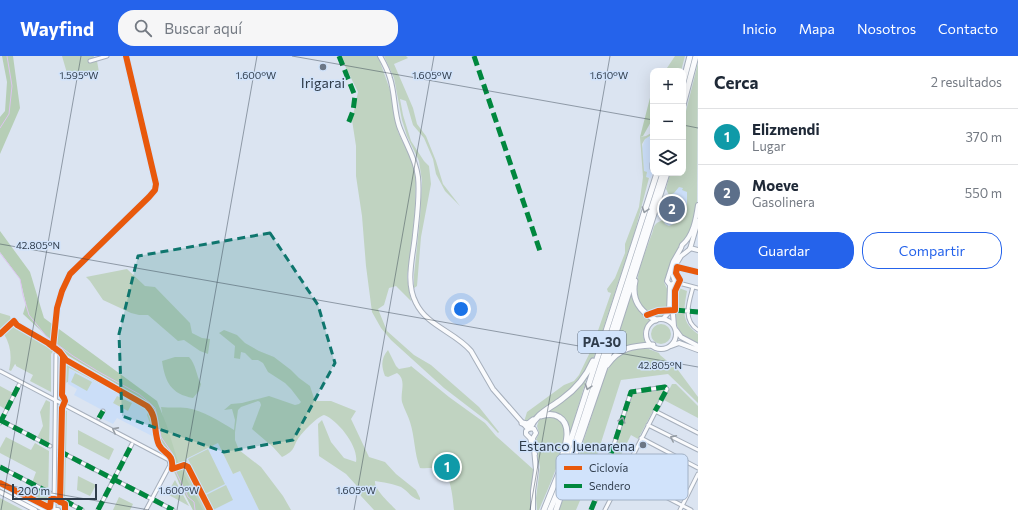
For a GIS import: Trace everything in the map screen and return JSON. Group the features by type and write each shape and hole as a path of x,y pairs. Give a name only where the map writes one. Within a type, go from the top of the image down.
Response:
{"highway":[{"path":"686,71 690,56"},
{"path":"683,104 696,56"},
{"path":"652,191 653,176"},
{"name":"PA-30","path":"566,454 656,176"},
{"name":"PA-30","path":"572,454 662,176"},
{"path":"575,454 605,367 666,176"},
{"path":"638,264 634,285 636,301 645,313 656,320"},
{"path":"522,423 528,424 534,420 570,393 584,378 594,361 603,332 610,320"},
{"path":"605,367 616,354 626,348 653,346"},
{"path":"529,429 537,419 547,414 554,414 561,418 566,427 567,433 563,454"},
{"path":"529,429 534,420"},
{"path":"548,510 556,479"},
{"name":"PA-30","path":"548,510 556,486"},
{"name":"PA-30","path":"548,510 556,494"},
{"path":"548,510 559,500"},
{"path":"556,510 560,500"}],"street":[{"path":"90,61 98,57 108,56"},
{"path":"126,56 130,73"},
{"path":"380,56 390,78 398,122 413,157 418,176 415,234 410,279 411,292 422,313 430,321 461,341 466,346 474,356 493,389 522,423 536,433 532,438 536,470 533,491 533,510"},
{"path":"663,319 669,312 673,262 682,245 686,242 694,225 698,205"},
{"path":"667,347 674,340 675,328 672,281 674,271 678,261 689,250 698,223"},
{"path":"686,242 698,250"},
{"path":"681,248 686,252"},
{"path":"672,281 698,288"},
{"path":"693,287 688,310 691,324 698,330"},
{"path":"675,310 698,312"},
{"path":"698,346 681,337 671,323 663,319 656,320 650,324 646,333 647,338 653,346 662,348 679,343 698,350"},
{"path":"0,334 14,322"},
{"path":"54,510 56,354"},
{"path":"0,371 166,457 169,460 170,465 146,510"},
{"path":"19,385 0,421 50,446"},
{"path":"611,454 631,392 665,387 667,389 633,454"},
{"path":"99,418 103,410"},
{"path":"655,411 698,434"},
{"path":"516,416 529,429"},
{"path":"648,425 698,450"},
{"path":"529,429 527,436 532,438"},
{"path":"641,438 671,454"},
{"path":"98,510 132,444"},
{"path":"59,451 150,498"},
{"path":"688,463 698,468"},
{"path":"0,467 82,510"},
{"path":"688,493 698,474"},
{"path":"0,486 45,510"},
{"path":"0,492 35,510"},
{"path":"154,500 173,510"},
{"path":"591,510 595,500"},
{"path":"605,510 610,500"},
{"path":"672,500 692,510"},
{"path":"680,510 685,500"}],"highlighted area":[{"path":"270,233 318,305 335,363 293,440 224,452 122,416 119,334 138,256"}],"shaded area":[{"path":"650,136 651,178 646,177 644,171 642,148 645,139"},
{"path":"679,187 683,188 687,192 687,204 677,223 669,226 664,224 662,215 657,217 664,196 666,197"},
{"path":"68,368 149,410 150,424 156,438 117,418 113,424 101,418 104,411 74,395 77,389 68,384"},
{"path":"218,443 233,474 240,471 259,510 211,510 186,459"}],"green space":[{"path":"2,56 13,56 20,108 0,154 0,117 5,111 7,82"},
{"path":"62,56 94,56 93,59 88,60 88,62 97,61 99,72 69,80"},
{"path":"340,56 378,56 390,90 398,132 416,173 415,210 407,277 411,301 396,286 389,288 384,305 378,309 387,331 414,355 431,365 479,407 499,432 498,433 487,421 444,388 391,340 381,328 372,312 366,266 362,216 356,176 356,146 352,120 358,92"},
{"path":"384,56 406,56 408,58 394,64 413,108 417,124 426,136 443,184 460,206 445,191 436,174 433,159 424,138 413,125 406,101 400,99 411,141 429,166 431,184 421,237 417,286 414,288 422,181 419,161 407,136 402,120 394,78"},
{"path":"675,56 685,56 682,68 667,68"},
{"path":"698,63 697,203 691,229 665,278 664,282 668,291 667,313 661,317 657,317 648,312 639,301 637,295 637,284 641,263 654,226 663,220 665,224 669,226 678,222 687,204 687,192 682,190 683,188 679,187 674,193 669,195 666,189 669,176 686,176 686,111"},
{"path":"650,98 650,124 643,136 640,137"},
{"path":"650,134 650,136 645,139 642,144 644,171 647,172 646,177 649,178 635,231 593,360 587,370 573,386 530,421 524,422 527,412 564,385 574,381 579,375 592,348 611,293 608,292 607,289 615,278 625,253 625,244 639,207 643,177 640,137"},
{"path":"0,231 30,272 44,318 157,401 167,426 179,465 203,510 193,510 179,483 168,451 161,444 155,411 145,401 67,355 23,314 26,304 20,279 0,252"},
{"path":"127,269 145,286 155,287 190,323 192,333 202,338 210,339 208,354 200,351 184,340 178,341 148,315 131,313 103,300 86,277"},
{"path":"679,288 687,291 684,309 686,320 688,325 698,334 698,343 683,335 679,330 675,319 676,290"},
{"path":"632,292 633,296 653,320 647,324 643,333 646,343 633,344 615,351 614,349"},
{"path":"0,313 10,316 11,321 0,333"},
{"path":"661,324 668,327 671,334 668,341 661,344 654,341 651,334 654,327"},
{"path":"15,325 47,343 54,350 51,354 51,392 30,381 33,375 15,364 11,371 9,370 10,352 4,334"},
{"path":"224,330 237,335 245,343 259,351 274,357 291,370 310,386 315,401 331,401 356,411 351,419 369,457 385,462 396,474 416,490 420,500 401,487 375,481 377,488 396,510 374,510 361,496 356,485 346,474 319,456 318,424 322,420 331,442 344,458 356,462 356,456 351,442 335,422 324,415 308,427 300,436 292,450 282,457 252,429 261,405 258,401 241,407 238,410 235,440 239,450 261,467 283,496 291,510 259,510 240,471 233,474 218,443 186,459 211,510 193,510 173,470 173,463 161,407 193,409 234,430 235,420 232,409 224,410 231,404 242,403 269,396 295,405 301,402 285,383 268,372 263,363 258,360 252,360 245,353 241,352 240,359 234,358 235,346 219,333"},
{"path":"646,348 659,353 678,370 698,397 698,403 668,374 621,380 597,454 579,454 601,384 607,371 615,359 625,352"},
{"path":"388,350 399,369 411,366 449,397 485,423 496,436 534,470 530,499 531,510 454,510 451,487 444,471 438,468 420,468 412,428 402,402 402,379 397,373 388,377 385,376 382,365 383,359"},
{"path":"175,357 189,357 193,363 201,384 199,391 193,398 185,396 174,390 167,381 162,361"},
{"path":"64,359 114,387 112,390 69,368 68,382 63,384"},
{"path":"75,373 92,382 87,391 71,382"},
{"path":"588,374 568,440 565,420 562,417 545,413 580,386"},
{"path":"672,384 676,384 698,406 698,418 664,400"},
{"path":"0,386 13,393 5,409 0,406"},
{"path":"663,388 664,390 638,439 631,435 622,454 612,454 632,393"},
{"path":"116,389 138,400 149,408 154,418 157,440 162,450 155,446 156,440 154,438 155,437 147,415 149,410 114,392"},
{"path":"117,396 132,403 128,411 113,403"},
{"path":"46,400 50,402 49,445 37,438 43,426 40,412"},
{"path":"60,407 67,411 65,497 59,494"},
{"path":"548,415 557,418 563,422 565,431 561,454 556,454 556,470 539,510 537,510 536,498 540,467 535,442 539,433 537,426 539,420"},
{"path":"78,430 114,449 109,460 78,444"},
{"path":"6,437 31,450 35,443 49,451 48,505 28,494 36,472 0,453 0,448"},
{"path":"208,449 225,484 205,494 188,459"},
{"path":"78,476 96,485 90,496 77,490"},
{"path":"175,480 189,506 167,494"},
{"path":"226,485 233,500 213,510 206,495"},
{"path":"119,497 133,504 130,510 113,510"},
{"path":"0,498 23,510 0,510"},
{"path":"563,500 580,500 576,510 559,510"}],"waterway":[{"path":"0,128 9,114 12,86 7,56"},
{"path":"0,253 20,279 29,315 46,336 73,356 139,394 155,408 161,437 172,453 176,472 188,497 194,502 195,510"}],"marked path":[{"path":"339,56 355,96 353,111 348,124"},
{"path":"474,56 541,254"},
{"path":"675,310 698,312"},
{"path":"0,423 19,385"},
{"path":"611,454 631,392 665,387 667,389 655,411"},
{"path":"99,418 103,411"},
{"path":"0,420 50,446"},
{"path":"98,510 132,444"},
{"path":"59,451 150,498"},
{"path":"0,467 52,494"},
{"path":"64,500 82,510"},
{"path":"154,500 173,510"},
{"path":"591,510 595,500"}],"cycle path":[{"path":"53,347 57,308 62,291 70,274 155,190 156,184 126,56"},
{"path":"647,315 658,311 675,310 675,291 680,280 676,273 677,267 698,272"},
{"path":"0,334 14,321 17,325 48,343 60,352 66,360 147,406 153,414 159,445 172,459 172,469 184,465 188,467 210,510"},
{"path":"60,502 62,408 65,401 62,395 63,357"},
{"path":"0,483 48,507 50,507 51,499 55,499 65,504 65,510"}],"place":[{"name":"Irigarai","path":"323,67"},
{"name":"Moeve","path":"672,209"},
{"name":"Estanco Juenarena","path":"643,445"},
{"name":"Elizmendi","path":"447,467"}]}
